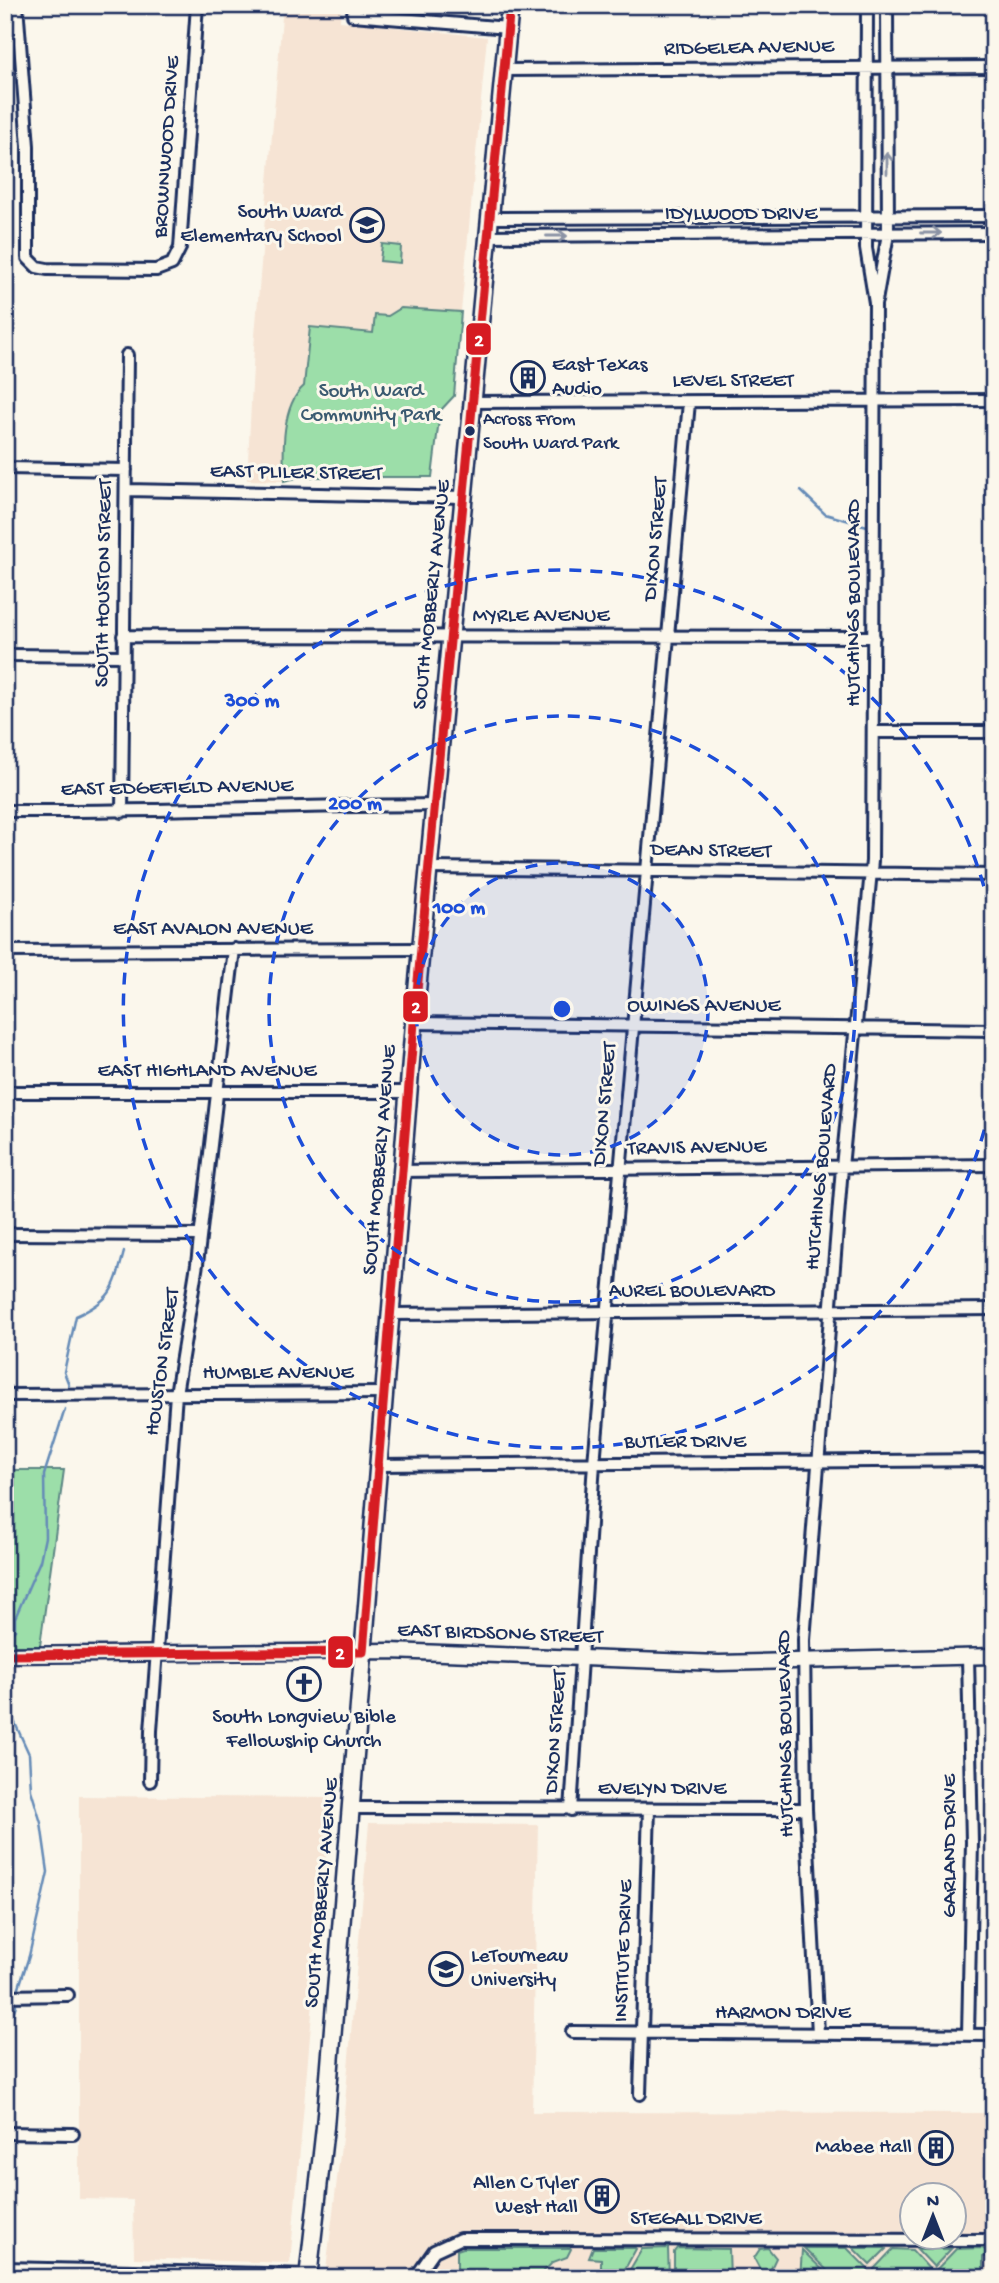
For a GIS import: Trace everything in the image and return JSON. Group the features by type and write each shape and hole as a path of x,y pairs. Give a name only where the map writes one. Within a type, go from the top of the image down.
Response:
{"main road":[{"name":"SOUTH MOBBERLY AVENUE","path":"308,2276 325,2127 414,1023 510,5"}],"street":[{"name":"BROWNWOOD DRIVE","path":"17,5 28,145 28,258 37,267 47,269 156,270 172,264 180,248 197,5"},
{"name":"HUTCHINGS BOULEVARD","path":"867,5 866,234 867,267 875,303"},
{"name":"HUTCHINGS BOULEVARD","path":"818,2033 806,1810 804,1662 842,1167 871,874 875,303 888,234 887,5"},
{"path":"353,10 508,29"},
{"name":"RIDGELEA AVENUE","path":"504,70 994,67"},
{"name":"IDYLWOOD DRIVE","path":"490,218 994,216"},
{"name":"IDYLWOOD DRIVE","path":"488,236 994,233"},
{"name":"SOUTH HOUSTON STREET","path":"121,812 127,355"},
{"name":"LEVEL STREET","path":"472,402 994,400"},
{"name":"DIXON STREET","path":"571,1810 594,1463 689,402"},
{"path":"5,468 126,470"},
{"name":"EAST PLILER STREET","path":"127,490 464,497"},
{"name":"MYRLE AVENUE","path":"123,636 874,637"},
{"path":"5,655 122,656"},
{"path":"874,732 994,732"},
{"name":"EAST EDGEFIELD AVENUE","path":"5,811 121,812 278,806 434,805"},
{"name":"DEAN STREET","path":"428,869 994,875"},
{"name":"HOUSTON STREET","path":"150,1781 151,1731 176,1394 200,1235 234,949"},
{"name":"EAST AVALON AVENUE","path":"5,951 421,949"},
{"name":"OWINGS AVENUE","path":"414,1023 994,1030"},
{"name":"EAST HIGHLAND AVENUE","path":"5,1092 408,1092"},
{"name":"TRAVIS AVENUE","path":"401,1171 994,1166"},
{"path":"5,1234 200,1235"},
{"name":"AUREL BOULEVARD","path":"390,1314 994,1309"},
{"name":"HUMBLE AVENUE","path":"5,1395 384,1393"},
{"name":"BUTLER DRIVE","path":"377,1465 994,1460"},
{"name":"EAST BIRDSONG STREET","path":"5,1655 363,1652 719,1663 994,1656"},
{"name":"GARLAND DRIVE","path":"968,1657 972,1842 968,2035"},
{"name":"EVELYN DRIVE","path":"351,1808 806,1810"},
{"name":"INSTITUTE DRIVE","path":"640,2094 649,1810"},
{"path":"5,1996 68,1995"},
{"name":"HARMON DRIVE","path":"572,2032 994,2035"},
{"path":"5,2133 73,2134"},
{"name":"STEGALL DRIVE","path":"415,2278 430,2255 460,2239 994,2240"},
{"path":"5,2268 81,2273 308,2276"}],"shaded area":[{"name":"South Ward Elementary School","path":"283,5 341,5 340,21 487,37 461,312 401,308 388,316 373,333 310,327 304,386 295,394 285,436 284,481 247,480 254,347"},
{"path":"79,1796 331,1798 290,2263 134,2258 133,2200 79,2199"},
{"name":"LeTourneau University","path":"369,1823 538,1825 532,2112 994,2113 994,2278 325,2278 342,2138"}],"green space":[{"path":"382,244 401,246 400,263 380,261"},
{"name":"South Ward Community Park","path":"401,308 461,312 454,396 440,411 432,477 300,477 284,481 283,457 287,417 296,395 304,386 310,327 373,333 375,315 388,316"},
{"path":"5,1470 64,1470 40,1646 5,1646"},
{"path":"593,2248 636,2249 620,2278 601,2278 601,2259 589,2258"},
{"path":"668,2248 669,2278 625,2278 642,2249"},
{"path":"677,2248 729,2249 730,2278 674,2278 674,2252"},
{"path":"768,2248 776,2258 768,2275 763,2275 754,2258 760,2249"},
{"path":"804,2248 847,2248 868,2269 867,2278 835,2278"},
{"path":"853,2248 885,2248 886,2249 870,2265"},
{"path":"982,2248 994,2255 983,2257 983,2276 994,2278 936,2278 936,2270 953,2252 968,2252 968,2249"},
{"path":"571,2249 567,2257 553,2262 537,2278 457,2278 457,2250"},
{"path":"893,2249 898,2249 898,2252 914,2252 931,2271 931,2278 873,2278 874,2269"},
{"path":"802,2250 831,2278 800,2278"},
{"path":"920,2252 948,2252 934,2267"}],"waterway":[{"path":"801,491 825,514 867,526"},
{"path":"69,1385 64,1372 76,1316 97,1304 110,1292 124,1252"},
{"path":"5,1639 15,1630 15,1618 40,1561 45,1537 44,1475 65,1409"},
{"path":"5,1701 29,1754 31,1790 41,1823 48,1872 29,1956 19,1987"},
{"path":"5,2036 16,2005"}],"transit line":[{"name":"2","path":"5,1655 363,1652 414,1023 510,5"}],"place":[{"name":"South Ward Elementary School","path":"367,225"},
{"name":"East Texas Audio","path":"528,378"},
{"name":"Across From South Ward Park","path":"470,431"},
{"name":"South Longview Bible Fellowship Church","path":"304,1684"},
{"name":"LeTourneau University","path":"446,1969"},
{"name":"Mabee Hall","path":"936,2148"},
{"name":"Allen C Tyler West Hall","path":"602,2196"}]}
